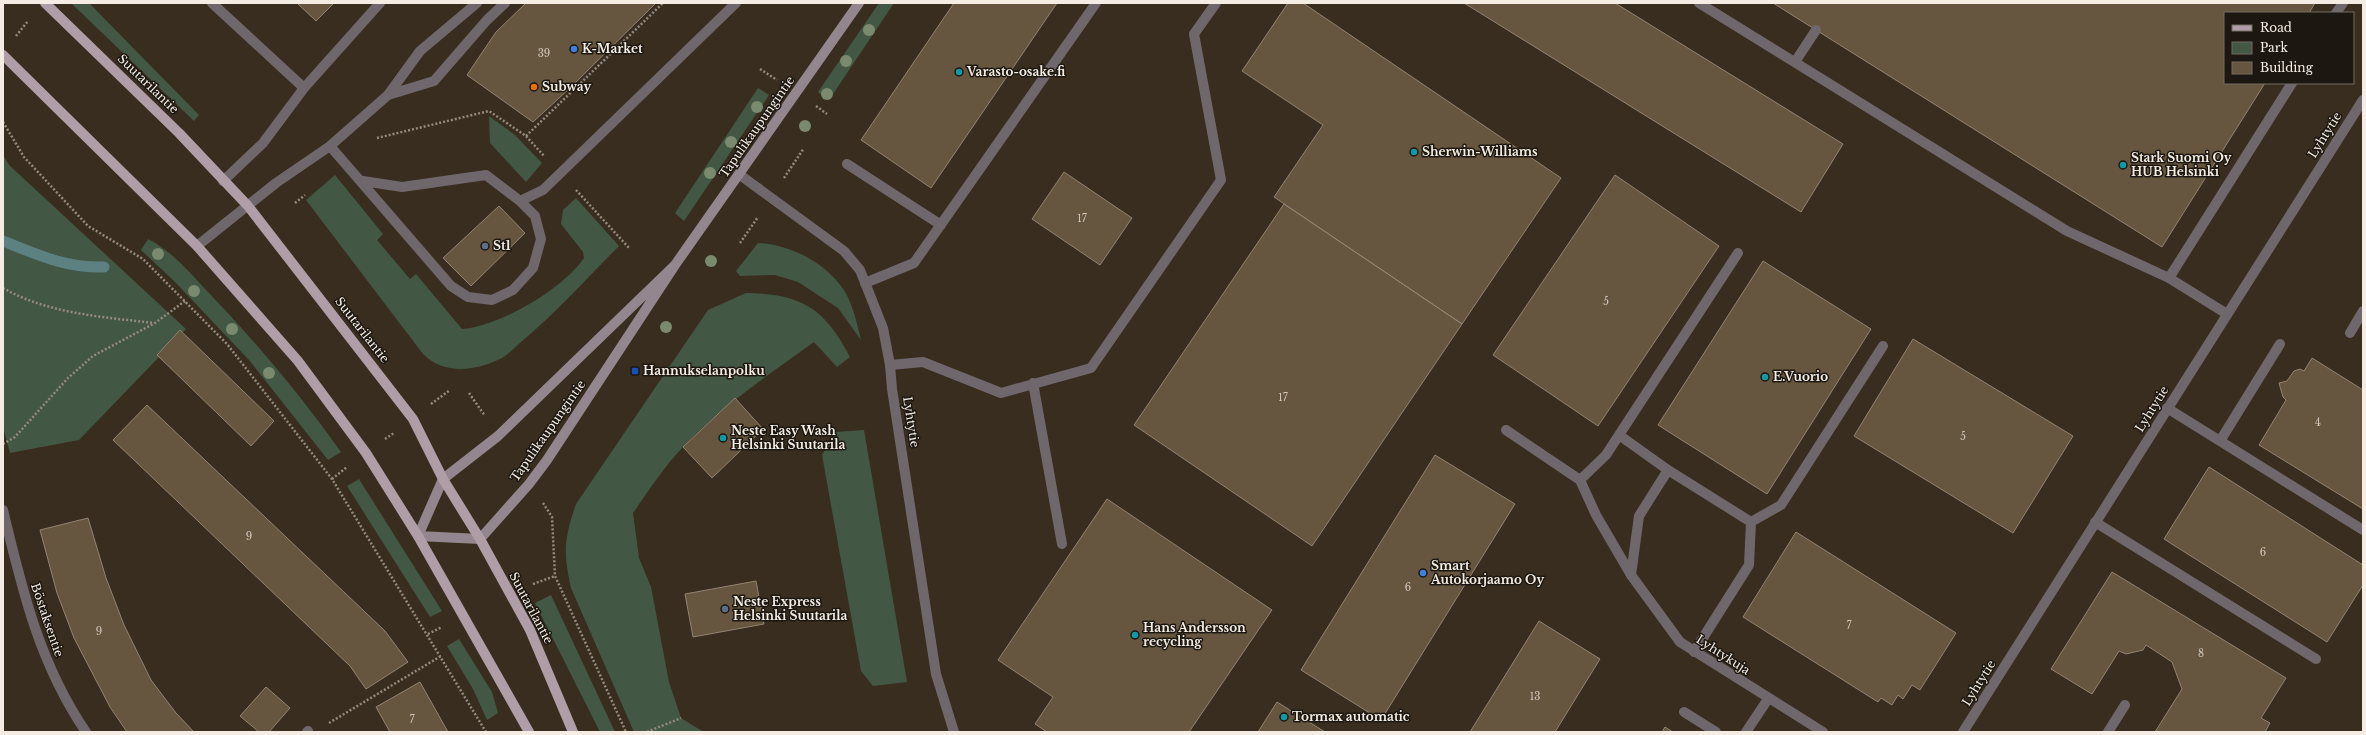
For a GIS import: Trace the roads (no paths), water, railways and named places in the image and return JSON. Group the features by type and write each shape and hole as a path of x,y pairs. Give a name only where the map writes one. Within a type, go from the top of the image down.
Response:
{"main road":[{"name":"Suutarilantie","path":"45,3 173,127 248,206 413,419 443,480 480,539 530,630 573,732"},
{"name":"Tapulikaupungintie","path":"480,539 529,484 547,460 675,265 740,176 859,3"},
{"path":"3,55 197,246 298,361 366,453 418,536 529,732"},
{"name":"Tapulikaupungintie","path":"418,536 443,480 498,436 675,265"},
{"path":"418,536 480,539"}],"street":[{"path":"212,3 304,88"},
{"path":"223,181 263,143 304,88 380,3"},
{"path":"197,246 276,183 330,146 388,95 420,51 477,3"},
{"path":"487,20 492,3"},
{"path":"388,95 434,81 487,20 505,3"},
{"path":"520,201 543,190 736,3"},
{"path":"865,283 914,263 1096,3"},
{"path":"890,365 923,362 1001,393 1091,368 1221,180 1194,34 1216,3"},
{"path":"1699,3 2068,231 2169,278 2227,314"},
{"path":"2337,12 2343,3"},
{"path":"1795,62 1816,30"},
{"path":"2169,278 2291,84"},
{"name":"Lyhtytie","path":"1963,732 2363,100"},
{"path":"330,146 363,182 451,286 468,297 492,300 513,290 533,268 541,239 535,216 520,201 486,175 402,187 363,182"},
{"path":"847,164 941,225"},
{"name":"Lyhtytie","path":"740,176 844,251 860,270 883,328 890,365 892,389 936,674 954,732"},
{"path":"1506,430 1580,480 1606,455 1738,253"},
{"path":"2350,333 2363,311"},
{"path":"2220,441 2280,344"},
{"path":"1751,522 1781,504 1883,346"},
{"path":"1033,383 1062,544"},
{"path":"2167,408 2363,530"},
{"path":"1619,435 1668,470 1751,522"},
{"path":"1631,575 1639,516 1668,470"},
{"name":"Lyhtykuja","path":"1580,480 1596,515 1631,575 1680,642 1768,699 1823,732"},
{"name":"Böstaksentie","path":"3,510 25,600 40,646 58,687 86,732"},
{"path":"1694,652 1749,565 1751,522"},
{"path":"2096,522 2316,659"},
{"path":"1746,732 1768,699"},
{"path":"2108,732 2125,705"},
{"path":"1684,712 1716,732"}],"waterway":[{"path":"3,241 52,260 90,267 104,267"}],"place":[{"name":"K-Market","path":"574,49"},
{"name":"Varasto-osake.fi","path":"959,72"},
{"name":"Subway","path":"534,87"},
{"name":"Sherwin-Williams","path":"1414,152"},
{"name":"Stark Suomi Oy HUB Helsinki","path":"2123,165"},
{"name":"St1","path":"485,246"},
{"name":"Hannukselanpolku","path":"635,371"},
{"name":"E.Vuorio","path":"1765,377"},
{"name":"Neste Easy Wash Helsinki Suutarila","path":"723,438"},
{"name":"Smart Autokorjaamo Oy","path":"1423,573"},
{"name":"Neste Express Helsinki Suutarila","path":"725,609"},
{"name":"Hans Andersson recycling","path":"1135,635"},
{"name":"Tormax automatic","path":"1284,717"}]}
